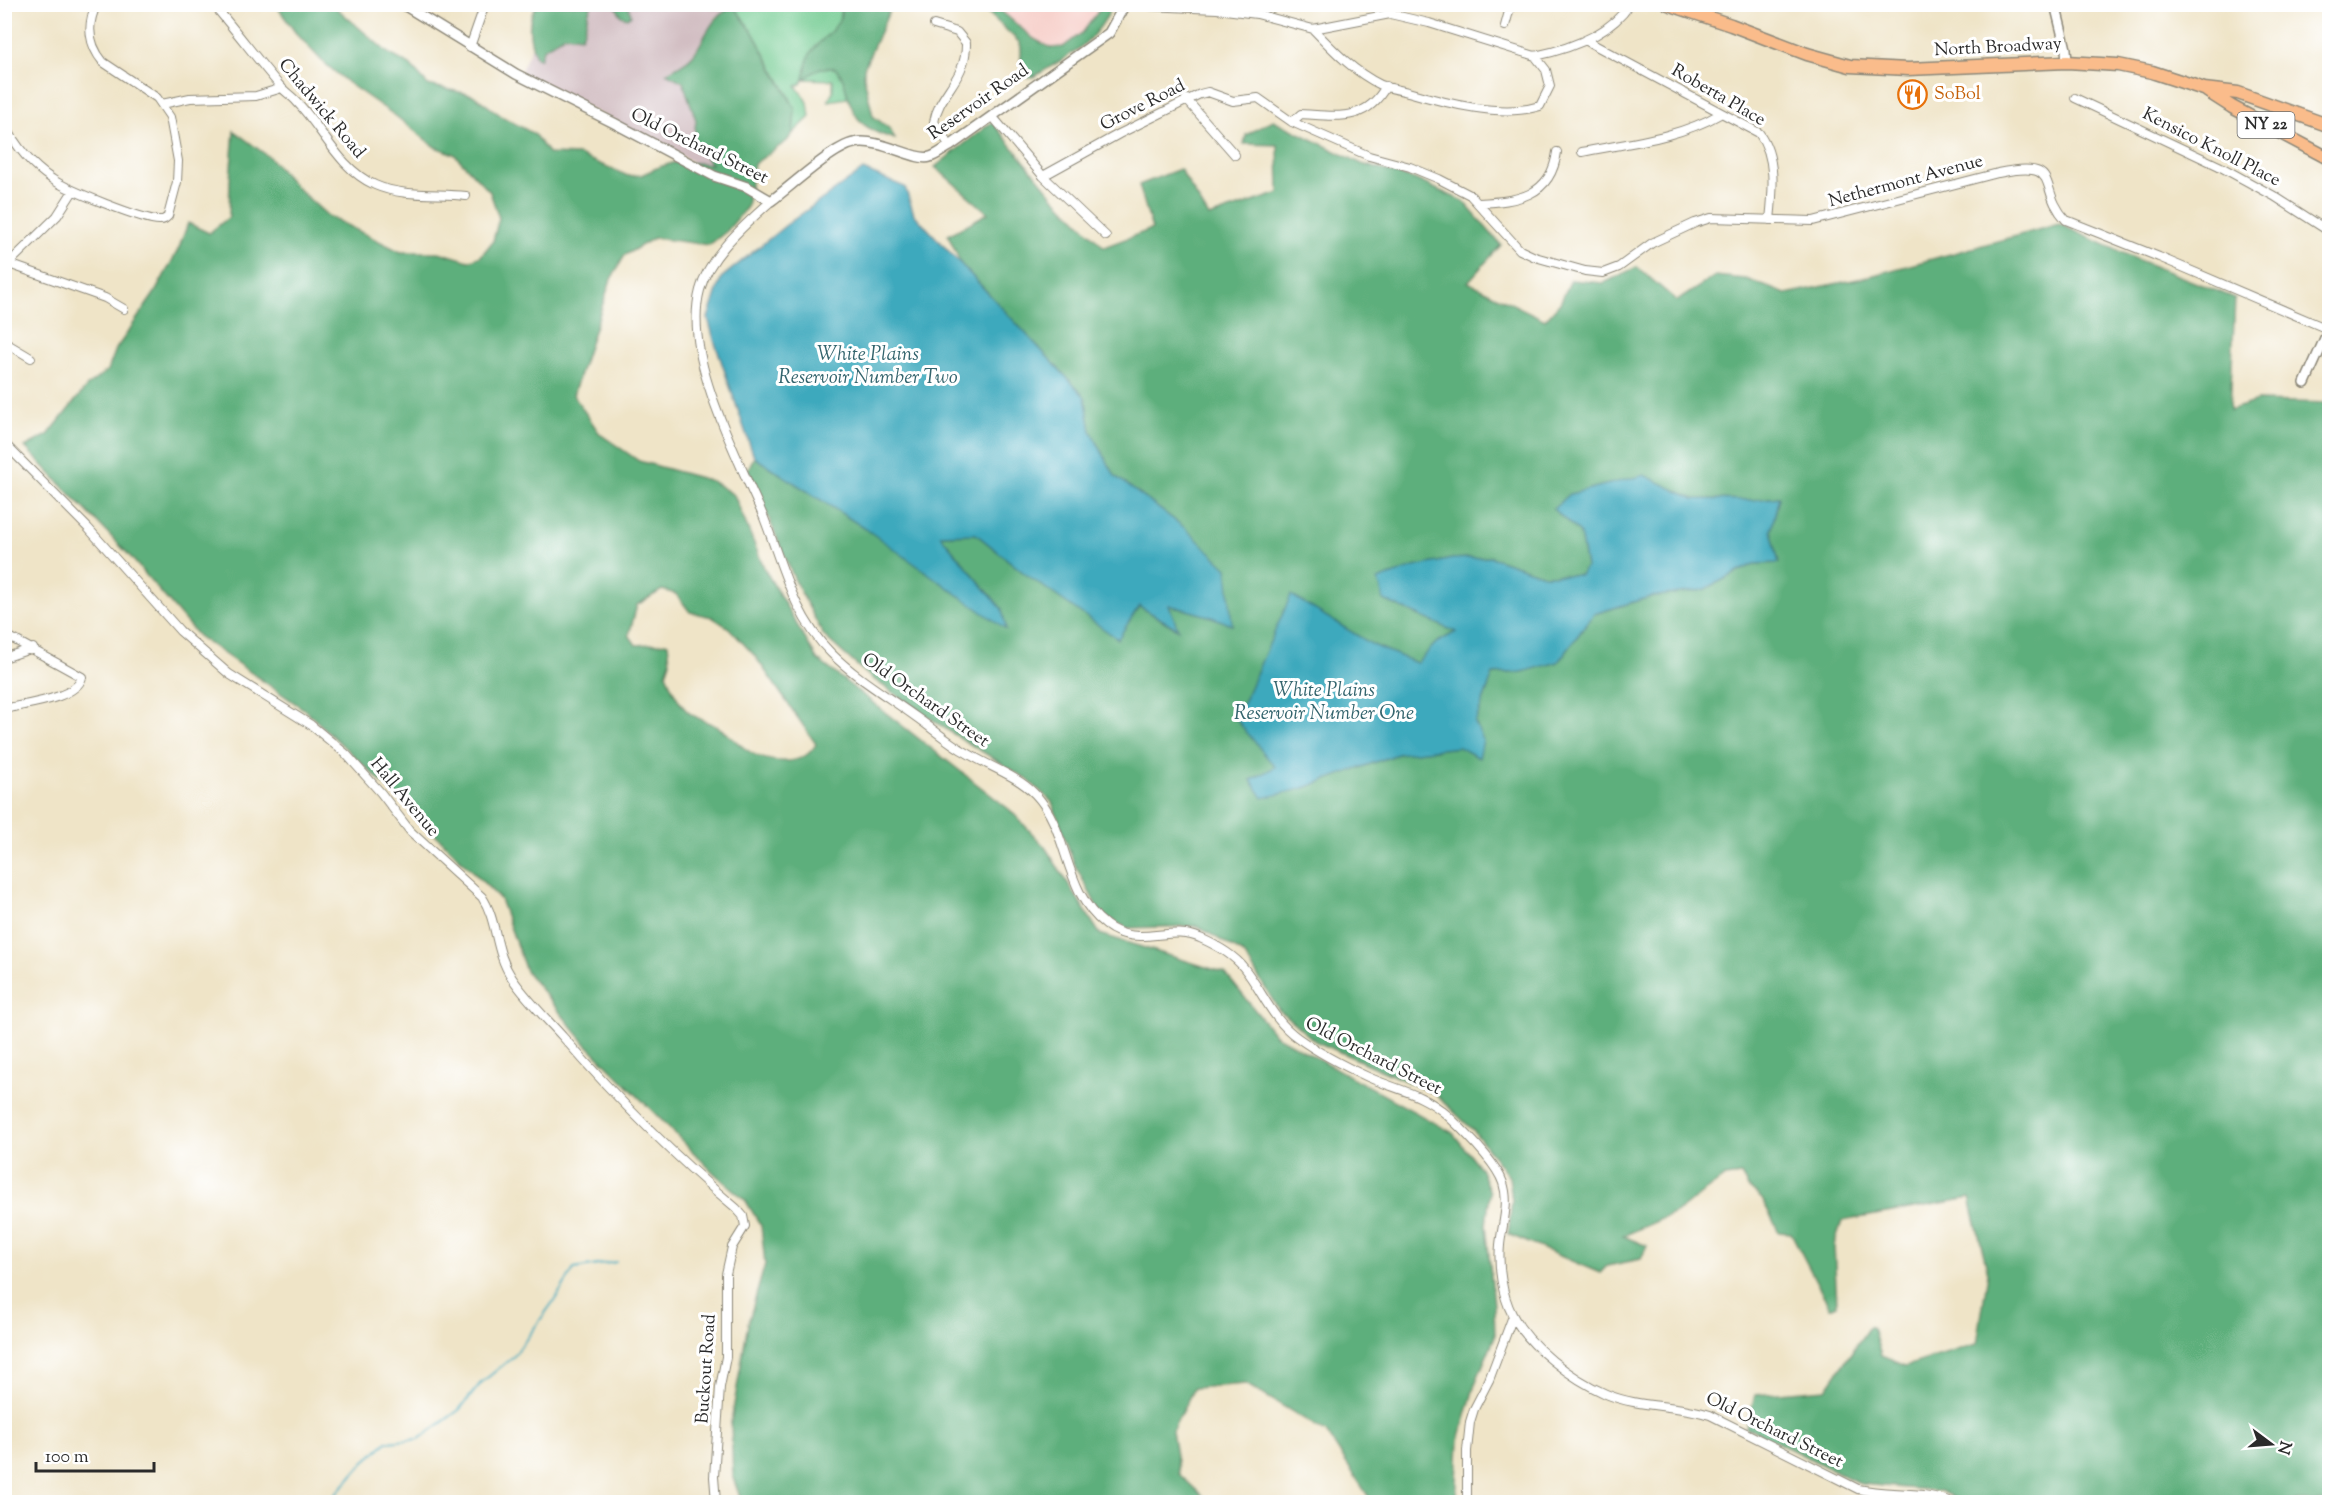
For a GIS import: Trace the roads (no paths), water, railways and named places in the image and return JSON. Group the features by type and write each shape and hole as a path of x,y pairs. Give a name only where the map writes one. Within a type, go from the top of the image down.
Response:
{"main road":[{"name":"North Broadway","path":"1668,4 1807,54 1850,66 1908,69 2092,62 2131,68 2204,89 2238,93 2330,126"},
{"name":"NY 22","path":"2204,89 2232,107 2330,159"}],"street":[{"path":"4,123 19,147 35,166 53,180 73,191 158,221 168,216 177,182 178,161 170,117 157,98 103,62 97,54 89,31 97,4"},
{"name":"Chadwick Road","path":"213,4 348,166 366,180 384,188 408,193 466,196"},
{"name":"Old Orchard Street","path":"402,4 516,74 714,176 747,187 771,201 739,233 707,273 699,293 697,324 705,371 721,419 770,533 789,587 818,638 829,651 870,685 951,743 1018,780 1038,797 1053,820 1065,859 1079,890 1092,911 1112,930 1134,936 1191,934 1226,952 1245,969 1278,1021 1293,1034 1370,1078 1420,1096 1448,1116 1501,1177 1507,1199 1500,1260 1507,1302 1520,1327 1555,1363 1573,1376 1610,1396 1645,1406 1689,1409 1710,1415 1858,1489 1881,1493 1925,1495 1952,1503"},
{"path":"470,47 485,4"},
{"path":"1505,26 1511,4"},
{"path":"1125,5 1217,9 1257,14 1313,29 1391,9 1534,56 1585,40 1612,24 1630,4"},
{"path":"2055,4 2067,62"},
{"name":"Reservoir Road","path":"771,201 837,151 854,142 878,143 930,158 1109,33 1125,5"},
{"path":"934,25 957,32 966,43 964,63 953,87 936,110 934,122 950,146"},
{"path":"1313,29 1350,66 1386,86 1456,105 1528,110 1540,106 1550,86 1545,70 1534,56"},
{"name":"Roberta Place","path":"1585,40 1720,114 1754,130 1767,144 1772,168 1770,220"},
{"path":"1292,122 1301,114 1337,117 1363,111 1378,100 1386,86"},
{"path":"162,104 190,98 256,96 282,88"},
{"name":"Grove Road","path":"1043,177 1186,99 1208,92 1233,100 1258,99 1292,122 1369,156 1410,167 1439,179 1461,189 1479,203"},
{"name":"Kensico Knoll Place","path":"2075,98 2219,166 2274,196 2330,232"},
{"path":"1186,99 1235,155"},
{"path":"1582,152 1658,137 1686,129 1720,114"},
{"path":"992,116 1043,177 1106,236"},
{"path":"1479,203 1513,200 1537,190 1554,170 1557,152"},
{"name":"Nethermont Avenue","path":"1479,203 1520,249 1535,257 1585,272 1603,273 1619,267 1652,243 1695,223 1720,217 1813,221 1998,173 2029,168 2038,171 2047,180 2066,220 2329,328"},
{"path":"73,191 51,223 7,266 105,298 124,309"},
{"path":"2305,382 2329,328"},
{"path":"4,342 30,358"},
{"name":"Hall Avenue","path":"4,443 88,528 180,630 229,674 311,725 346,754 381,793 410,831 482,897 490,908 498,948 513,981 586,1064 664,1146 743,1216 745,1226 737,1239"},
{"path":"4,456 11,450"},
{"path":"4,633 82,677 76,689 62,695 4,709"},
{"path":"4,658 33,648"},
{"name":"Buckout Road","path":"716,1503 714,1477 720,1387 726,1357 726,1274 729,1256 737,1239"},
{"path":"1467,1503 1467,1450 1470,1422 1489,1380 1513,1316"}],"water":[{"name":"White Plains Reservoir Number Two","path":"863,170 905,187 914,214 1085,397 1091,431 1115,476 1185,528 1227,568 1232,625 1169,605 1178,629 1139,606 1118,639 1024,573 976,534 940,535 1002,609 1006,629 866,529 754,457 708,318 721,278 786,225"},
{"name":"White Plains Reservoir Number One","path":"1644,475 1694,499 1753,500 1779,497 1771,530 1779,563 1754,564 1703,590 1650,597 1594,614 1558,662 1522,672 1493,674 1475,723 1483,740 1479,758 1459,747 1398,754 1301,789 1263,798 1251,780 1275,767 1236,719 1291,595 1373,645 1417,663 1436,643 1456,632 1384,600 1378,580 1414,567 1452,559 1491,557 1544,575 1580,575 1586,567 1580,533 1553,509 1570,494"}],"waterway":[{"path":"331,1502 365,1461 387,1442 419,1439 459,1410 481,1383 514,1356 574,1269 616,1262"}],"place":[{"name":"SoBol","path":"1913,95"}]}
